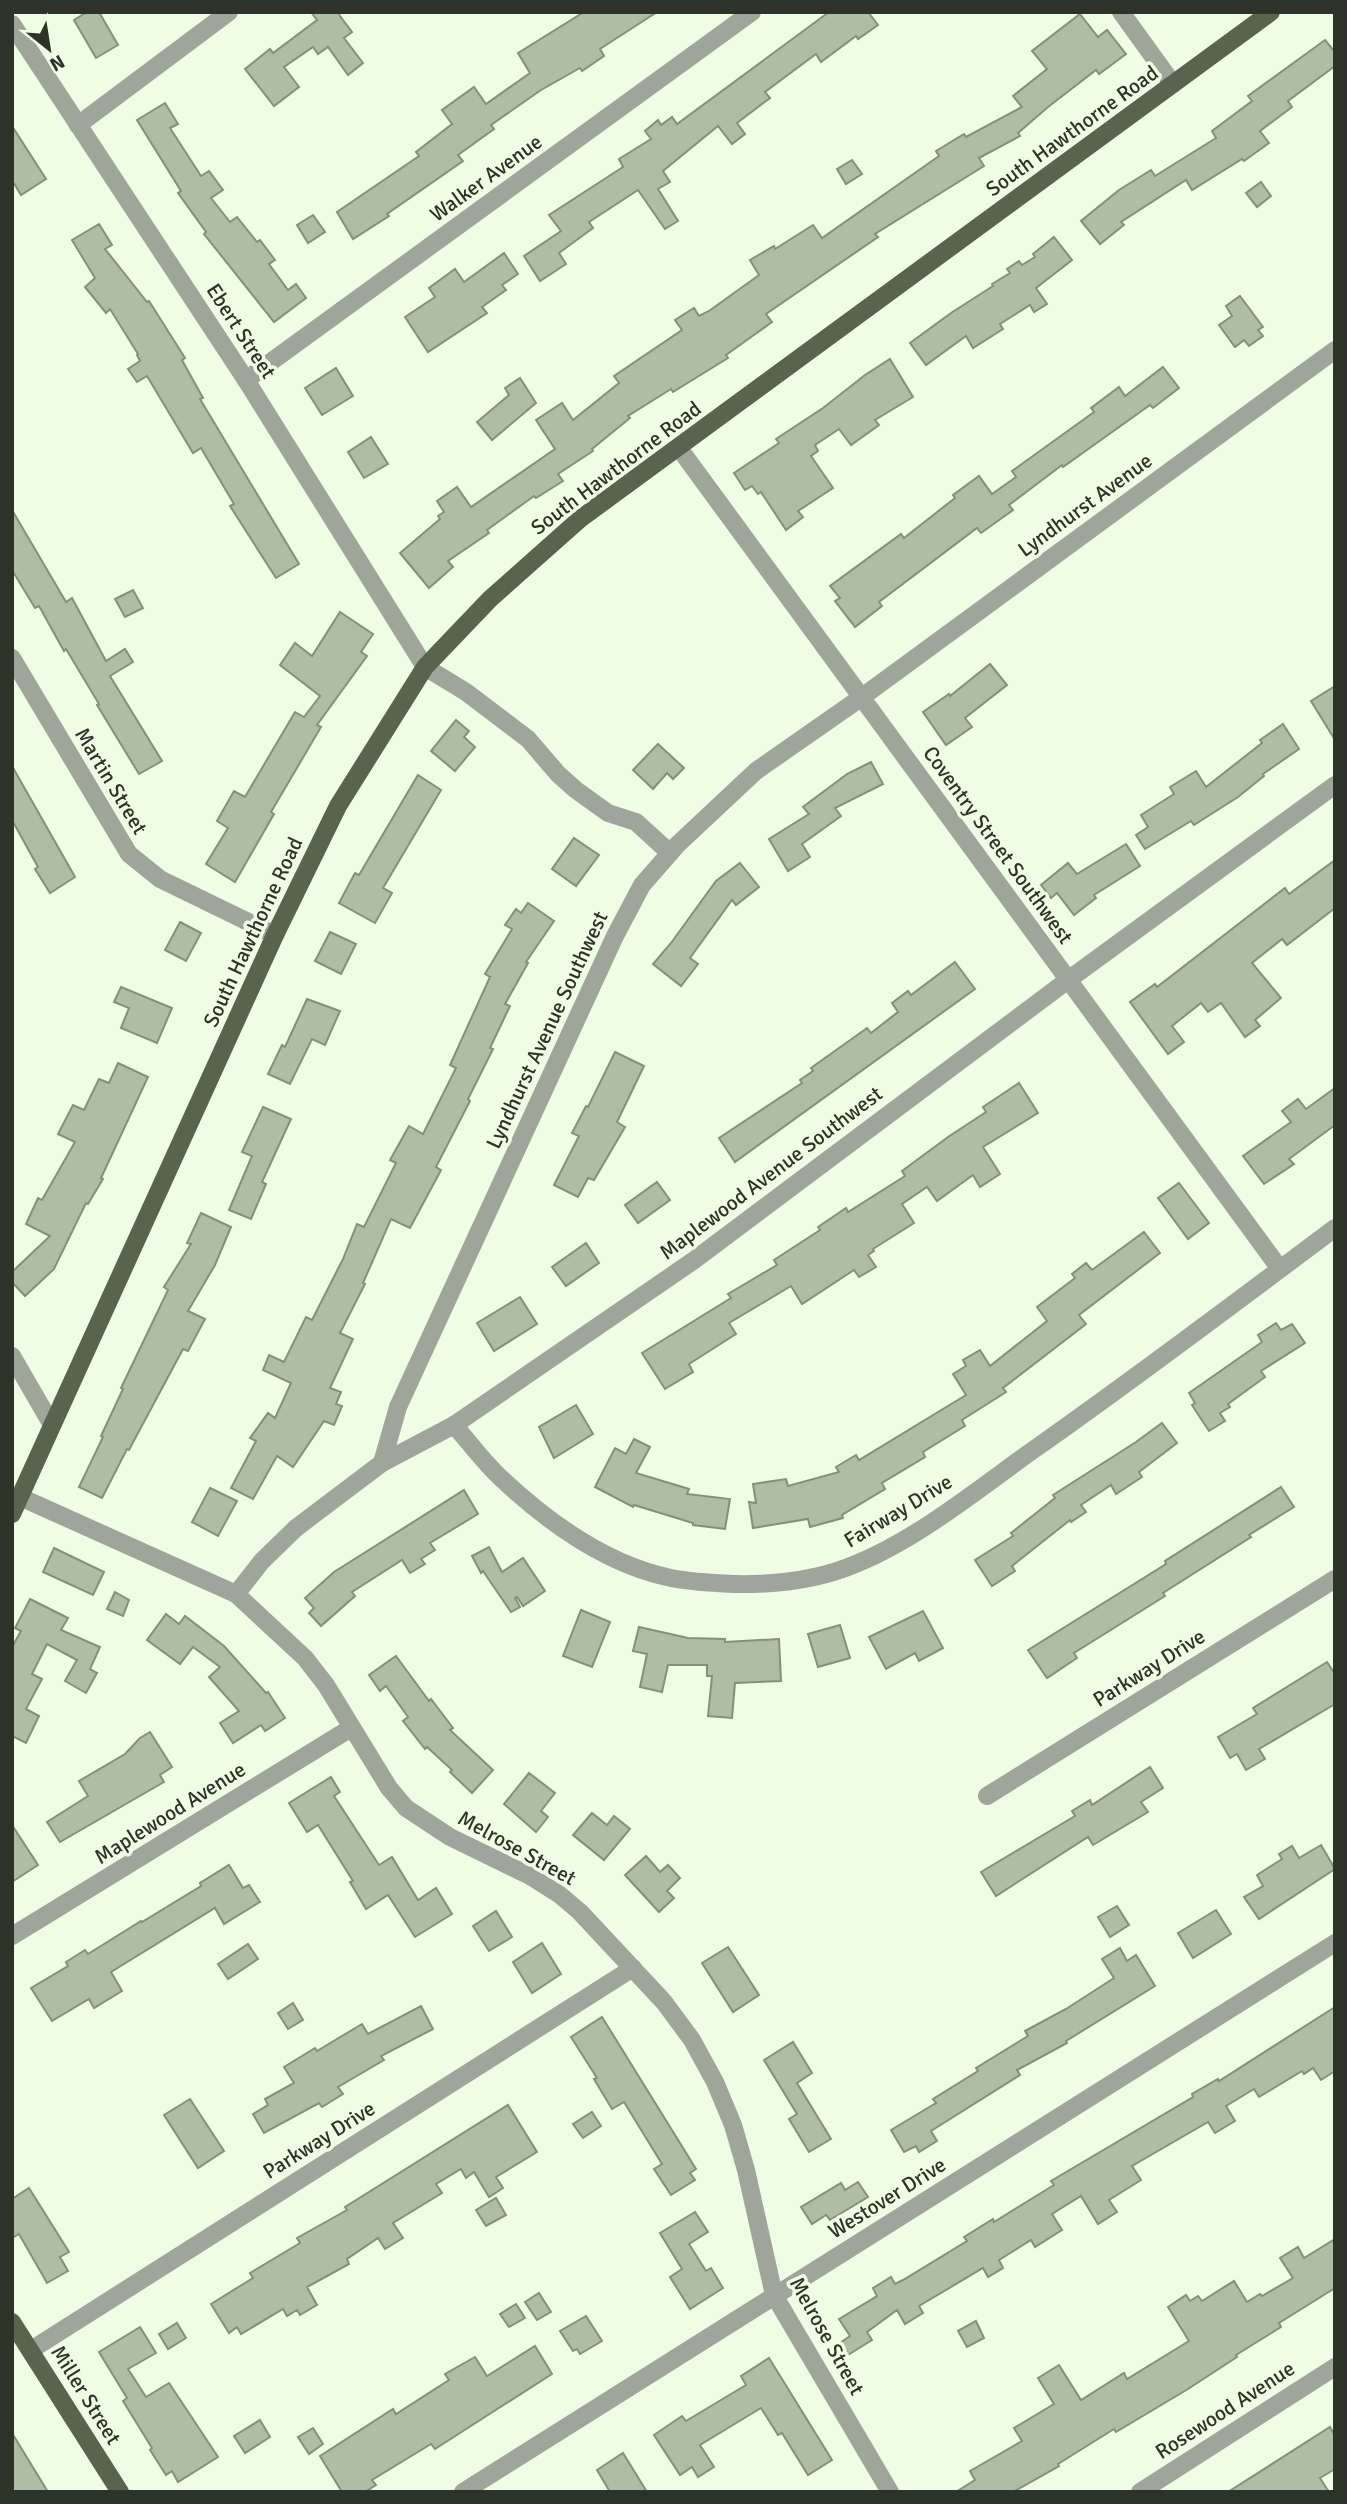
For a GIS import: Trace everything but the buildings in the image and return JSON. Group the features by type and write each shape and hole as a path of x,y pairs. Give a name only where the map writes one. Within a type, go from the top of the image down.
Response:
{"main road":[{"name":"South Hawthorne Road","path":"12,1514 275,935 338,806 425,667 490,599 580,519 1271,12"},
{"name":"Miller Street","path":"12,2322 120,2492"}],"street":[{"path":"78,125 229,12"},
{"name":"Walker Avenue","path":"246,380 752,12"},
{"path":"1121,12 1173,84"},
{"name":"Ebert Street","path":"12,24 246,380 425,667"},
{"name":"Lyndhurst Avenue","path":"862,696 1335,351"},
{"name":"Coventry Street Southwest","path":"679,448 1280,1269"},
{"name":"Martin Street","path":"12,659 129,855 160,879 275,935"},
{"path":"425,667 466,692 528,739 558,774 576,790 608,813 636,822 670,853"},
{"name":"Lyndhurst Avenue Southwest","path":"382,1463 398,1408 615,936 642,886 670,853 757,771 862,696"},
{"name":"Maplewood Avenue Southwest","path":"236,1594 262,1561 296,1528 382,1463 454,1425 693,1261 1335,785"},
{"name":"Fairway Drive","path":"454,1425 501,1479 542,1513 609,1556 655,1574 694,1582 747,1584 792,1581 826,1575 891,1547 1052,1437 1335,1228"},
{"path":"12,1356 52,1425"},
{"name":"Melrose Street","path":"20,1497 236,1594 305,1658 326,1685 389,1788 406,1808 450,1837 530,1876 560,1895 580,1912 664,2002 692,2039 715,2082 733,2125 774,2295 890,2492"},
{"name":"Parkway Drive","path":"987,1796 1335,1579"},
{"name":"Maplewood Avenue","path":"12,1937 351,1728"},
{"name":"Westover Drive","path":"463,2492 1335,1943"},
{"name":"Parkway Drive","path":"31,2350 633,1968"},
{"name":"Rosewood Avenue","path":"1140,2492 1335,2367"}]}
